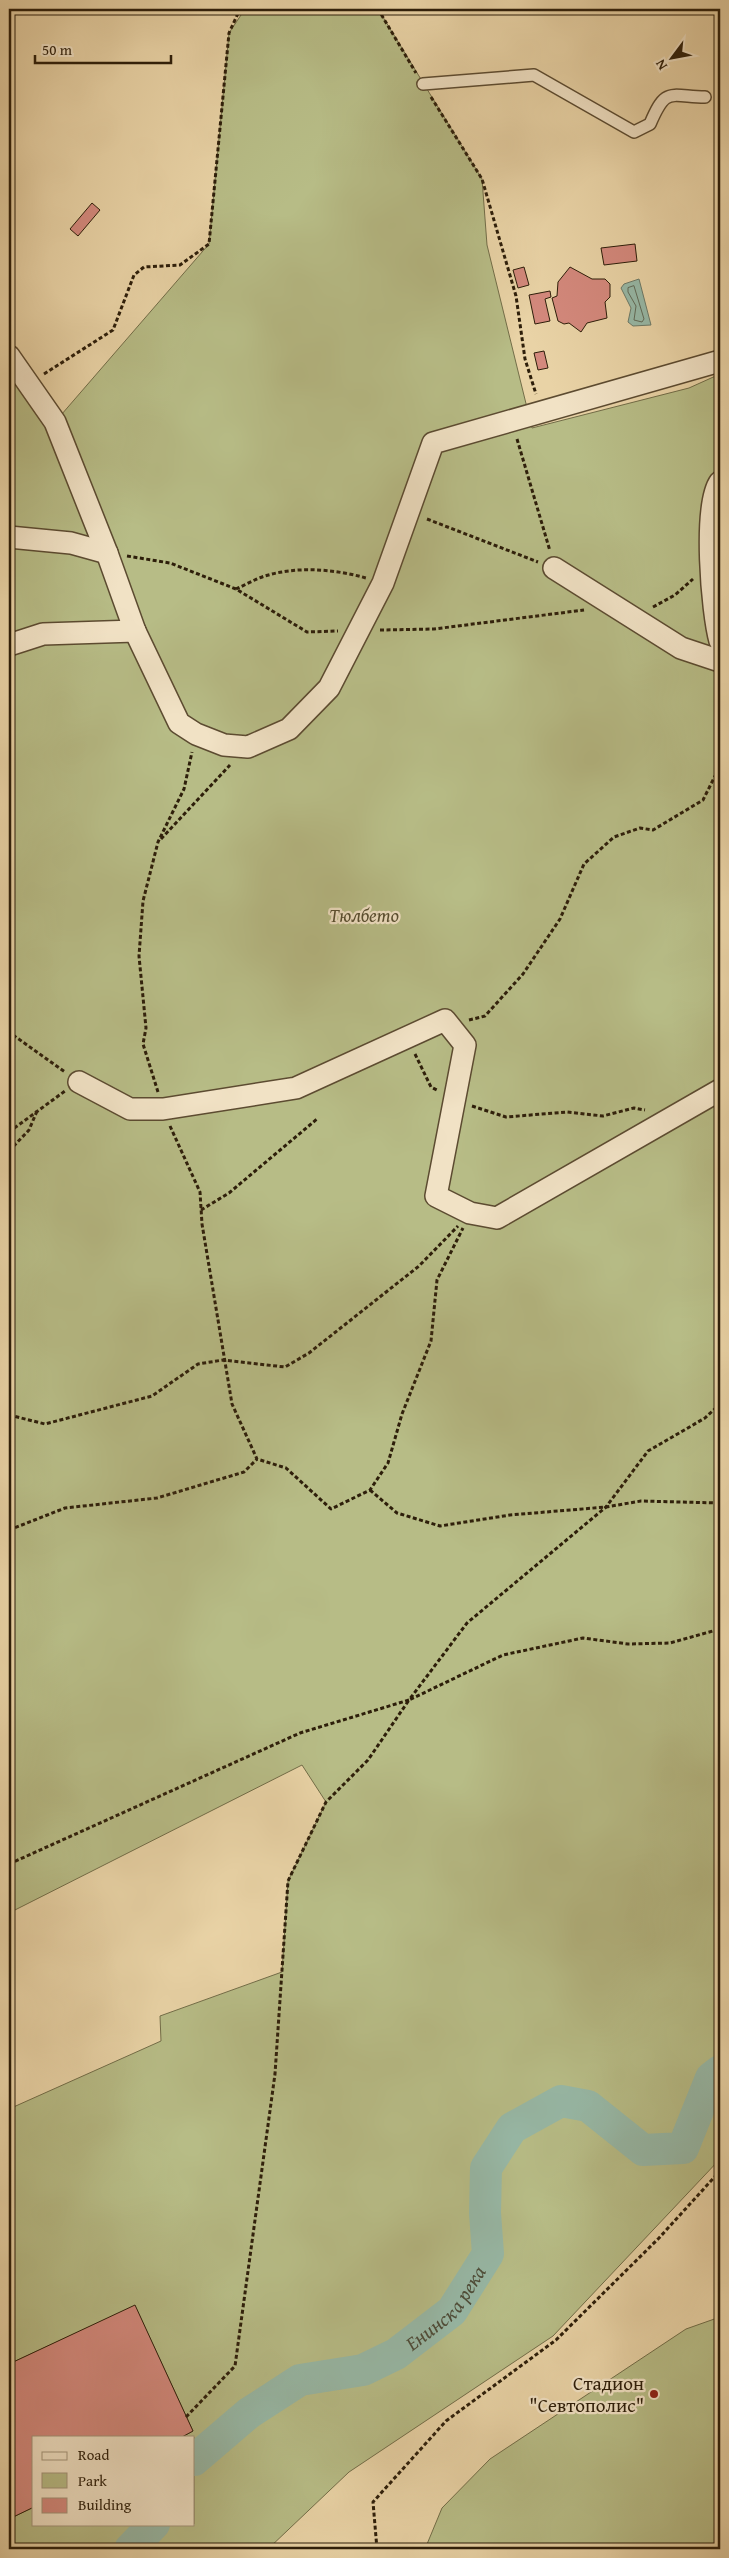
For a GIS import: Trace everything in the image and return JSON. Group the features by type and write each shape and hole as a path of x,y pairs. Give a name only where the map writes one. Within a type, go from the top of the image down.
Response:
{"street":[{"path":"9,356 55,422 108,552 135,631 178,723 196,734 224,745 248,746 290,730 329,688 383,583 433,443 720,361"},
{"path":"720,482 715,489 710,524 716,625 720,641"},
{"path":"9,537 71,543 108,552"},
{"path":"554,568 681,648 720,661"},
{"path":"9,645 43,634 135,631"},
{"path":"79,1082 130,1109 163,1109 296,1088 445,1020 465,1045 436,1196 470,1214 497,1218 720,1090"}],"lane":[{"path":"423,84 534,75 634,132 650,124 660,101 667,96 705,97"}],"path":[{"path":"28,384 113,330 134,276 144,267 180,265 209,244 230,33 240,9"},
{"path":"378,9 482,180 516,296 525,359 540,412"},
{"path":"516,437 521,445 554,568"},
{"path":"408,513 554,568"},
{"path":"652,608 675,595 700,572 712,548"},
{"path":"108,552 170,563 236,589 307,632 434,629 589,609"},
{"path":"236,589 265,576 302,571 339,570 383,583"},
{"path":"196,734 184,789 158,842 143,901 139,956 146,1028 143,1044 163,1109 200,1192 201,1210 232,1404 257,1459 286,1468 331,1510 370,1490 388,1463 402,1414 431,1341 437,1280 470,1214"},
{"path":"158,842 248,746"},
{"path":"450,1026 484,1016 522,974 560,919 584,864 614,837 640,828 653,830 703,800 720,766"},
{"path":"9,1030 13,1035 79,1082 9,1132"},
{"path":"407,1037 431,1087 454,1100 506,1117 567,1112 603,1116 634,1108 676,1115"},
{"path":"9,1151 29,1130 37,1111"},
{"path":"201,1210 230,1193 317,1119"},
{"path":"9,1414 46,1424 152,1396 198,1364 224,1360 285,1367 309,1353 419,1266 470,1214"},
{"path":"186,2417 236,2366 275,2074 288,1881 326,1802 368,1760 409,1700 467,1623 606,1507 648,1451 705,1418 720,1404"},
{"path":"9,1530 65,1508 156,1498 244,1472 257,1459"},
{"path":"370,1490 397,1513 440,1526 510,1515 606,1507 641,1501 720,1503"},
{"path":"9,1864 300,1733 409,1700 504,1654 583,1638 628,1644 670,1643 720,1629"},
{"path":"377,2549 373,2502 446,2420 556,2340 658,2238 720,2171"}],"green space":[{"name":"Тюлбето","path":"245,9 378,9 482,179 487,245 532,428 689,388 720,374 720,2159 553,2336 349,2472 268,2549 9,2549 9,2519 32,2508 32,2526 195,2526 195,2436 184,2436 193,2431 135,2306 9,2364 9,2109 161,2041 160,2016 282,1972 288,1881 326,1802 302,1765 9,1913 9,356 55,422 209,244 229,33"},
{"name":"Стадион \"Севтополис\"","path":"720,2317 720,2549 425,2549 442,2508 490,2459 686,2329"}],"water":[{"path":"639,279 651,325 633,326 628,322 631,308 621,288 624,284"}],"building":[{"path":"92,203 100,210 78,236 70,229"},
{"path":"635,244 637,261 604,265 601,248"},
{"path":"524,267 529,285 518,288 513,270"},
{"path":"570,267 592,279 605,279 610,284 610,297 605,302 607,318 587,323 581,332 569,323 564,324 558,321 552,298 557,296 558,282"},
{"path":"550,291 551,297 545,299 550,321 535,324 529,295"},
{"path":"544,351 548,368 538,370 534,353"},
{"path":"135,2305 193,2431 184,2436 32,2436 32,2508 9,2519 9,2364"}],"waterway":[{"name":"Енинска река","path":"195,2459 249,2413 300,2380 363,2370 396,2354 452,2311 488,2254 485,2213 486,2168 512,2128 561,2101 588,2106 643,2150 683,2148 711,2078 720,2071"},
{"name":"Енинска река","path":"130,2549 152,2526"}],"place":[{"name":"Стадион \"Севтополис\"","path":"654,2394"}]}
